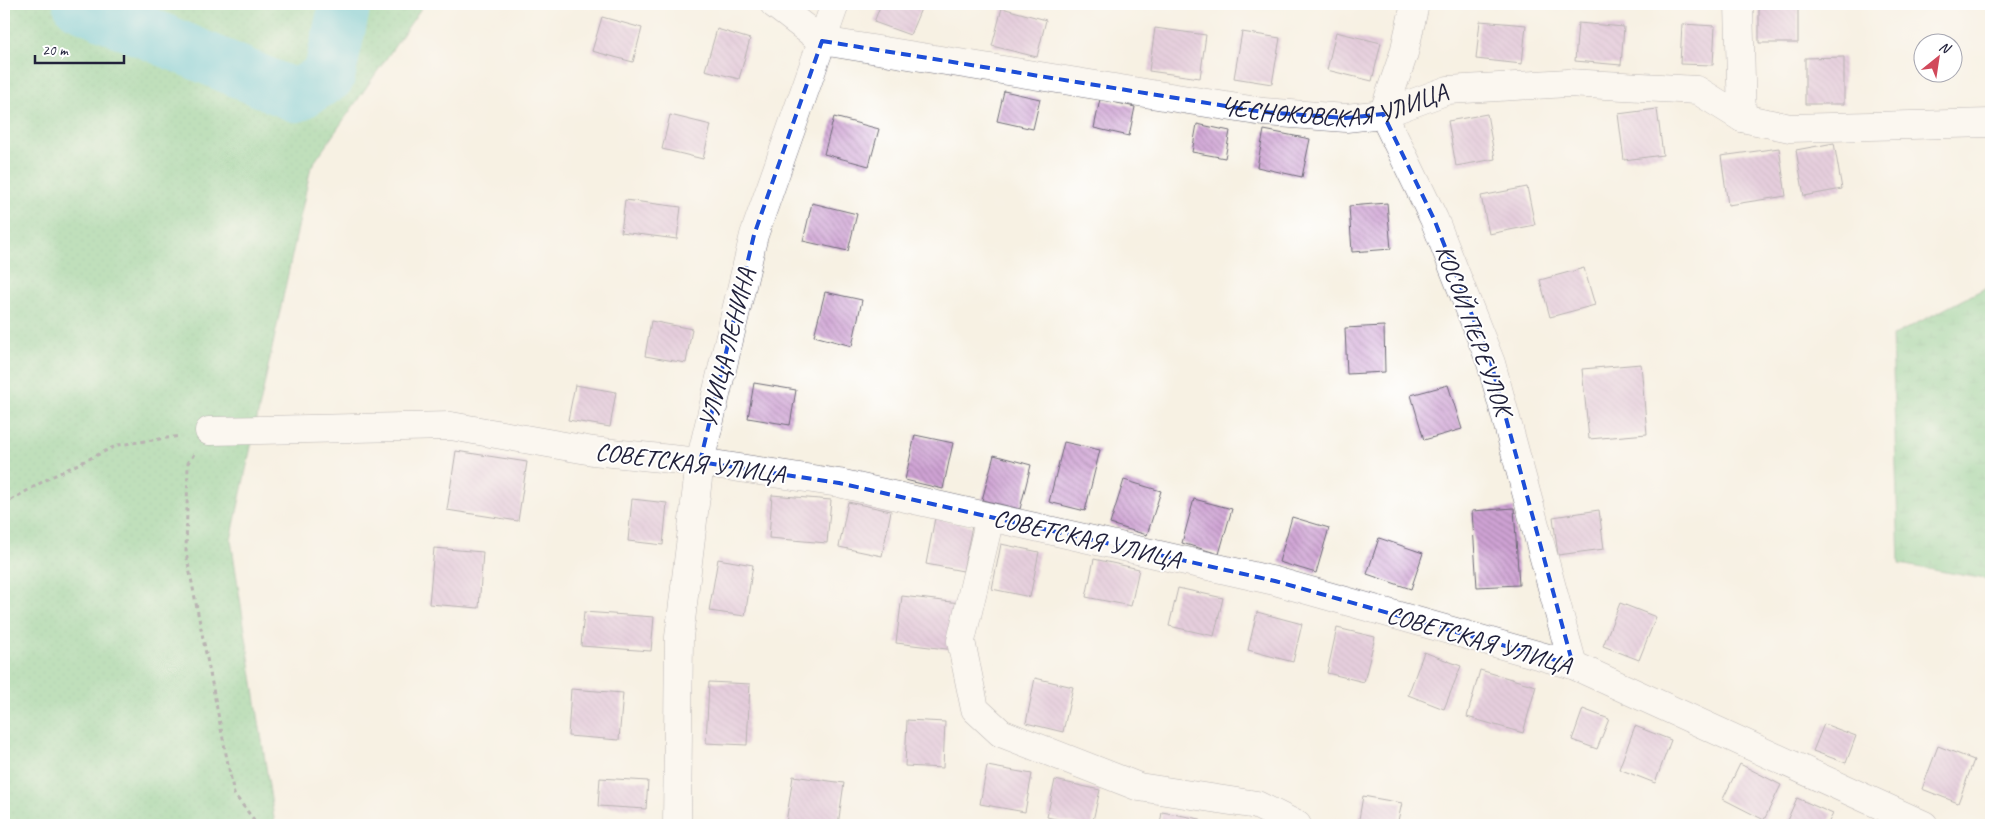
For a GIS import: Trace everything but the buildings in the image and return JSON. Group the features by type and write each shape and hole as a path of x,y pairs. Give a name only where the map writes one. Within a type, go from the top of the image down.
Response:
{"street":[{"name":"ЧЕСНОКОВСКАЯ УЛИЦА","path":"774,4 822,41 1263,112 1346,118 1383,114 1448,90 1568,83 1697,90 1742,118 1790,128 1991,123"},
{"name":"УЛИЦА ЛЕНИНА","path":"677,825 679,637 700,462 754,235 835,4"},
{"path":"1383,114 1404,53 1415,4"},
{"path":"1739,4 1742,118"},
{"name":"КОСОЙ ПЕРЕУЛОК","path":"1383,114 1434,219 1491,363 1573,665"},
{"name":"СОВЕТСКАЯ УЛИЦА","path":"210,431 451,426 593,451 700,462 839,483 1274,581 1573,665 1924,825"},
{"path":"990,518 961,641 975,709 1001,733 1139,786 1257,805 1297,825"}],"path":[{"path":"4,504 48,478 118,445 210,431"},
{"path":"210,431 188,463 186,553 234,794 258,825"}],"highlighted area":[{"path":"822,41 1263,112 1346,118 1383,114 1434,219 1491,363 1573,665 1275,581 839,483 700,462 754,235"}],"green space":[{"path":"4,4 424,4 311,167 231,540 275,825 4,825"},
{"path":"1991,285 1991,580 1899,564 1892,336"}],"waterway":[{"path":"79,4 296,96 329,76 345,4"}]}
